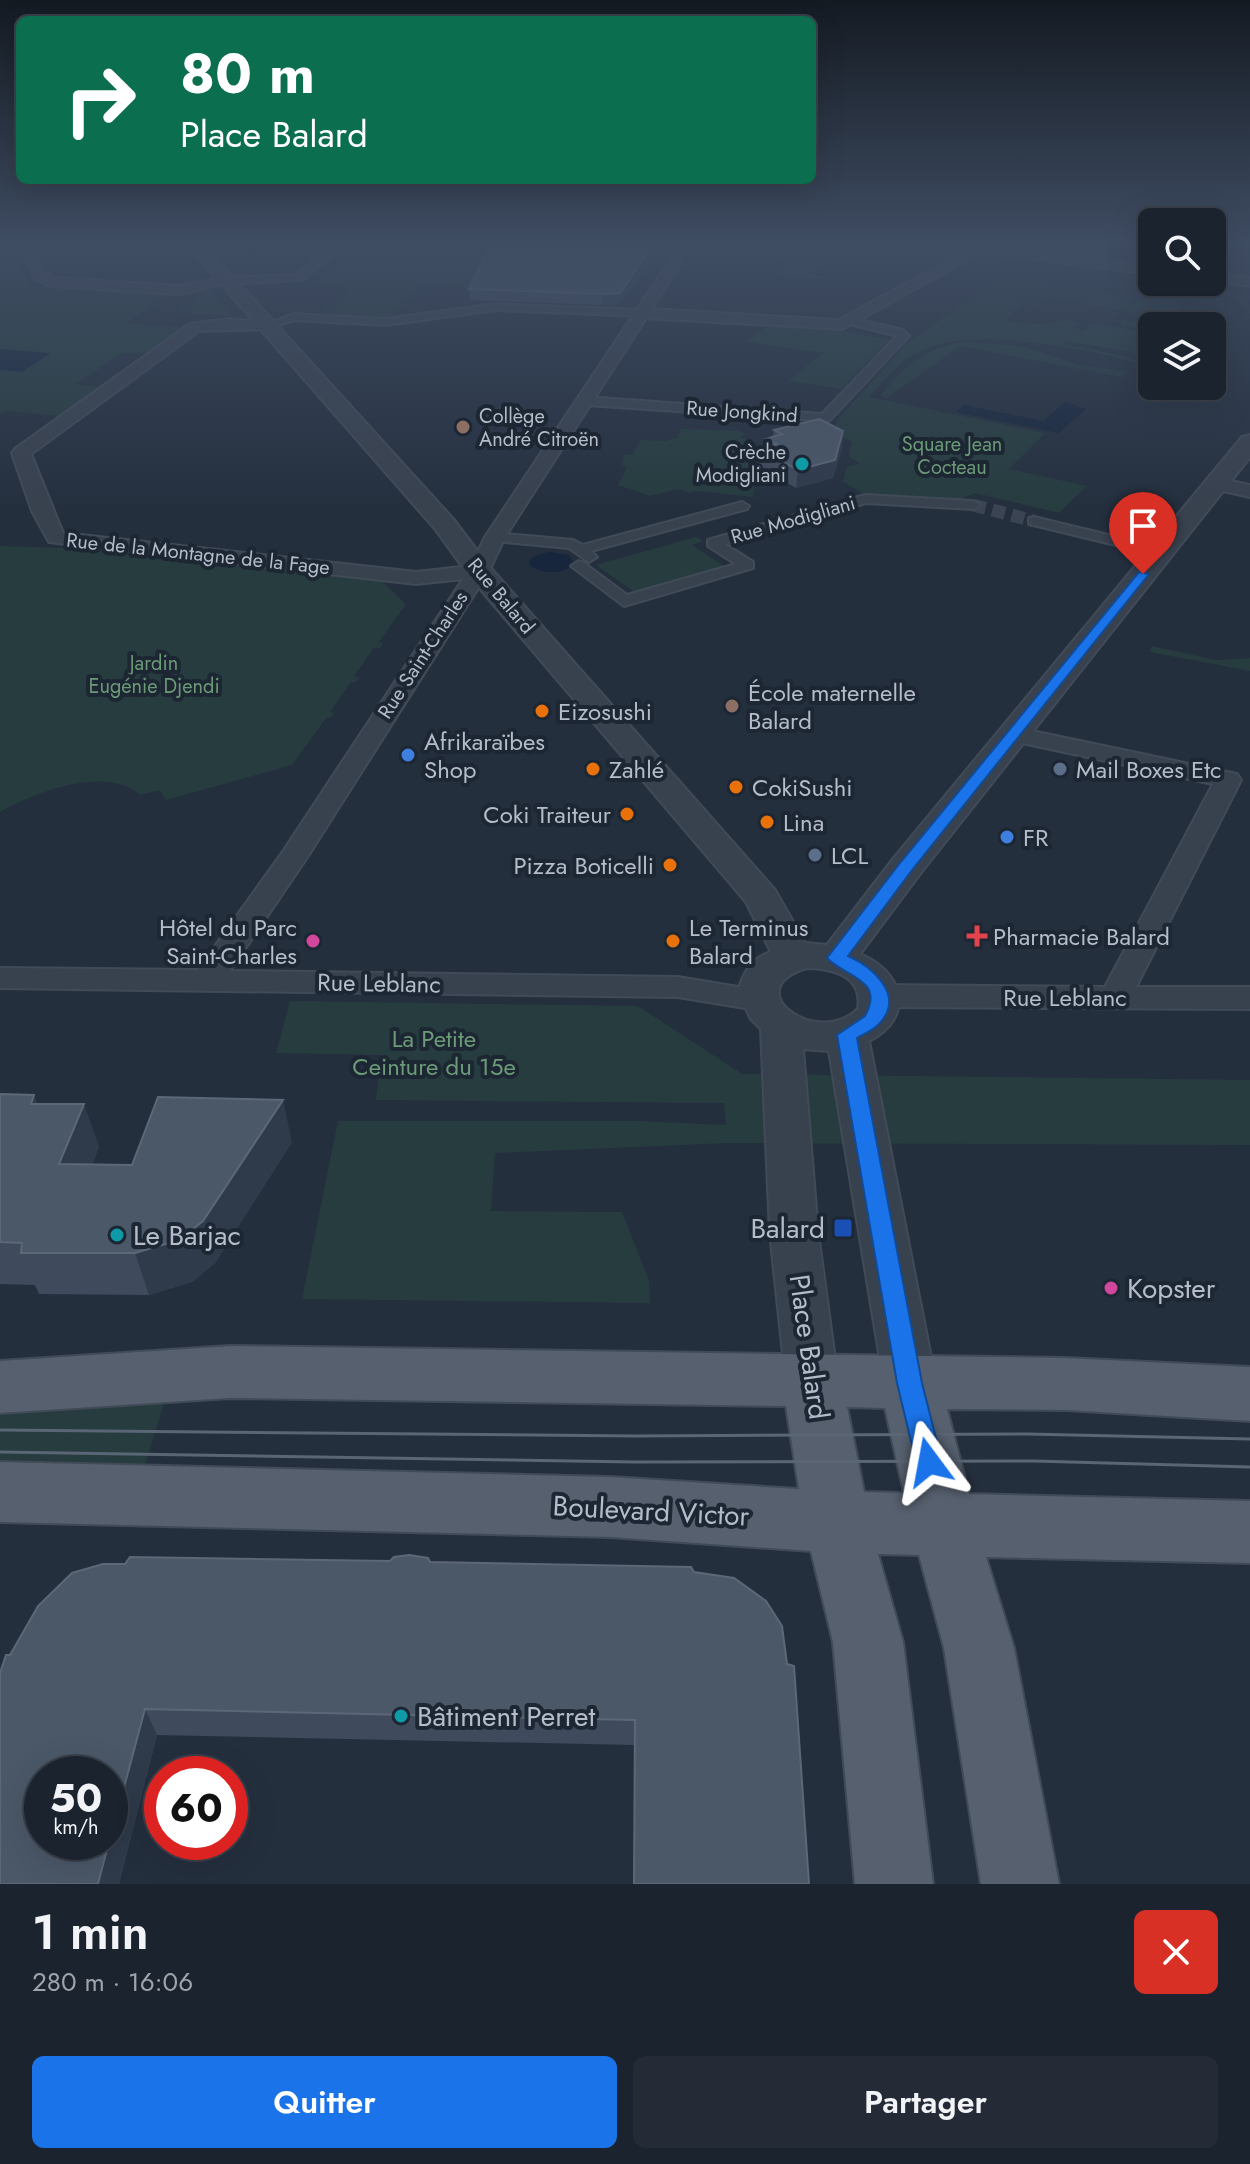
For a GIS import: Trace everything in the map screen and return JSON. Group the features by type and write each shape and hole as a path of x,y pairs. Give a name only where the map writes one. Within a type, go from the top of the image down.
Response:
{"main road":[{"path":"0,1387 230,1372 1066,1384 1250,1394"},
{"name":"Place Balard","path":"812,1382 837,1522 868,1642 894,1884"},
{"path":"910,1383 944,1525 979,1648 1020,1884"},
{"name":"Boulevard Victor","path":"26,1492 634,1508 837,1522 1250,1532"}],"street":[{"name":"Rue de la Montagne de la Fage","path":"187,333 21,453 42,511 56,538 416,578 479,571"},
{"name":"Rue Balard","path":"272,333 445,525 479,571 762,898 793,957"},
{"name":"Rue Saint-Charles","path":"207,981 294,856 479,571 495,537 629,333"},
{"name":"Rue Jongkind","path":"586,401 825,418 903,336 900,333"},
{"path":"837,958 1013,734 1250,442"},
{"path":"1217,484 1250,491"},
{"name":"Rue Modigliani","path":"580,550 596,562 579,566 624,601 748,565 713,543 865,499 973,505"},
{"path":"495,537 573,544 580,550 742,506"},
{"path":"1034,521 1161,552"},
{"path":"1013,734 1228,780 1115,997"},
{"path":"769,1013 818,1037 847,1035 872,1020 878,1009 880,996 872,980 859,968 837,958 819,955 793,957"},
{"name":"Place Balard","path":"793,957 776,963 761,977 756,987 769,1013 812,1382"},
{"name":"Rue Leblanc","path":"0,978 678,987 769,1013"},
{"name":"Rue Leblanc","path":"880,996 1250,998"},
{"path":"847,1035 910,1383"}],"green space":[{"path":"0,333 177,333 146,354 122,353 76,384 100,387 59,416 7,411 0,415"},
{"path":"758,333 854,333 889,340 841,389 789,381 823,353 747,342"},
{"name":"Square Jean Cocteau","path":"922,333 1138,333 1138,353 1065,341 1062,344 1138,361 1020,341 948,342 908,358 869,397 1045,433 1009,469 1087,486 1059,513 975,493 958,500 870,497 843,482 847,467 860,463 849,457 852,442 832,433 839,418 906,344"},
{"path":"961,342 1020,346 1082,366 1128,371 1122,377 960,346 887,398 880,396 925,354"},
{"path":"681,429 740,431 745,434 740,437 756,445 764,443 781,451 751,466 767,475 755,478 753,497 698,491 689,493 678,489 650,496 618,485 627,467 622,465 624,454 632,455 641,440 677,438"},
{"path":"696,537 703,541 692,545 724,566 634,592 596,565"},
{"name":"Jardin Eugénie Djendi","path":"0,546 66,548 382,581 406,604 379,642 383,643 380,648 374,648 354,676 359,678 351,682 330,712 334,713 326,718 292,765 166,800 160,790 140,795 126,786 108,782 70,785 31,797 0,812"},
{"path":"1152,646 1216,660 1250,658 1250,671 1150,652"},
{"name":"La Petite Ceinture du 15e","path":"290,1001 638,1006 742,1074 1250,1080 1250,1145 727,1143 495,1153 491,1211 622,1212 649,1280 650,1303 302,1299 338,1121 637,1121 726,1125 724,1103 376,1100 382,1055 276,1053"},
{"path":"167,1393 143,1471 0,1469 0,1404"}],"water":[{"path":"0,349 51,353 22,372 0,370"},
{"path":"1065,402 1086,409 1059,433 955,412 964,405 1043,421"},
{"path":"550,552 569,555 574,564 552,572 530,566 529,561 536,555"}],"building":[{"path":"819,419 843,431 835,460 798,470 758,449 777,444 766,439 782,434 774,430"},
{"path":"0,1094 34,1095 31,1104 84,1104 59,1164 132,1165 158,1097 283,1100 203,1221 179,1240 135,1253 21,1253 22,1243 0,1242"},
{"name":"Bâtiment Perret","path":"409,1555 428,1558 430,1562 691,1567 694,1572 734,1578 766,1601 782,1626 787,1664 794,1666 809,1884 634,1884 635,1720 145,1709 128,1773 128,1756 24,1756 24,1860 104,1860 98,1884 0,1884 0,1673 6,1655 10,1655 38,1606 72,1573 103,1564 125,1564 130,1557 390,1561 394,1557"}],"tunnel":[{"path":"973,505 1034,521"}],"tram line":[{"path":"0,1430 634,1436 1027,1434 1250,1439"},
{"path":"0,1452 635,1462 1034,1461 1250,1467"}],"place":[{"name":"Collège André Citroën","path":"463,427"},
{"name":"Crèche Modigliani","path":"802,464"},
{"name":"École maternelle Balard","path":"732,706"},
{"name":"Eizosushi","path":"542,711"},
{"name":"Afrikaraïbes Shop","path":"408,755"},
{"name":"Zahlé","path":"593,769"},
{"name":"Mail Boxes Etc","path":"1060,769"},
{"name":"CokiSushi","path":"736,787"},
{"name":"Coki Traiteur","path":"627,814"},
{"name":"Lina","path":"767,822"},
{"name":"FR","path":"1007,837"},
{"name":"LCL","path":"815,855"},
{"name":"Pizza Boticelli","path":"670,865"},
{"name":"Pharmacie Balard","path":"977,936"},
{"name":"Hôtel du Parc Saint-Charles","path":"313,941"},
{"name":"Le Terminus Balard","path":"673,941"},
{"name":"Balard","path":"843,1228"},
{"name":"Le Barjac","path":"117,1235"},
{"name":"Kopster","path":"1111,1288"},
{"name":"Bâtiment Perret","path":"401,1716"}],"route":[{"path":"929,1462 910,1383 847,1035 872,1020 880,996 872,980 859,968 837,958 906,867 1143,574"}]}
